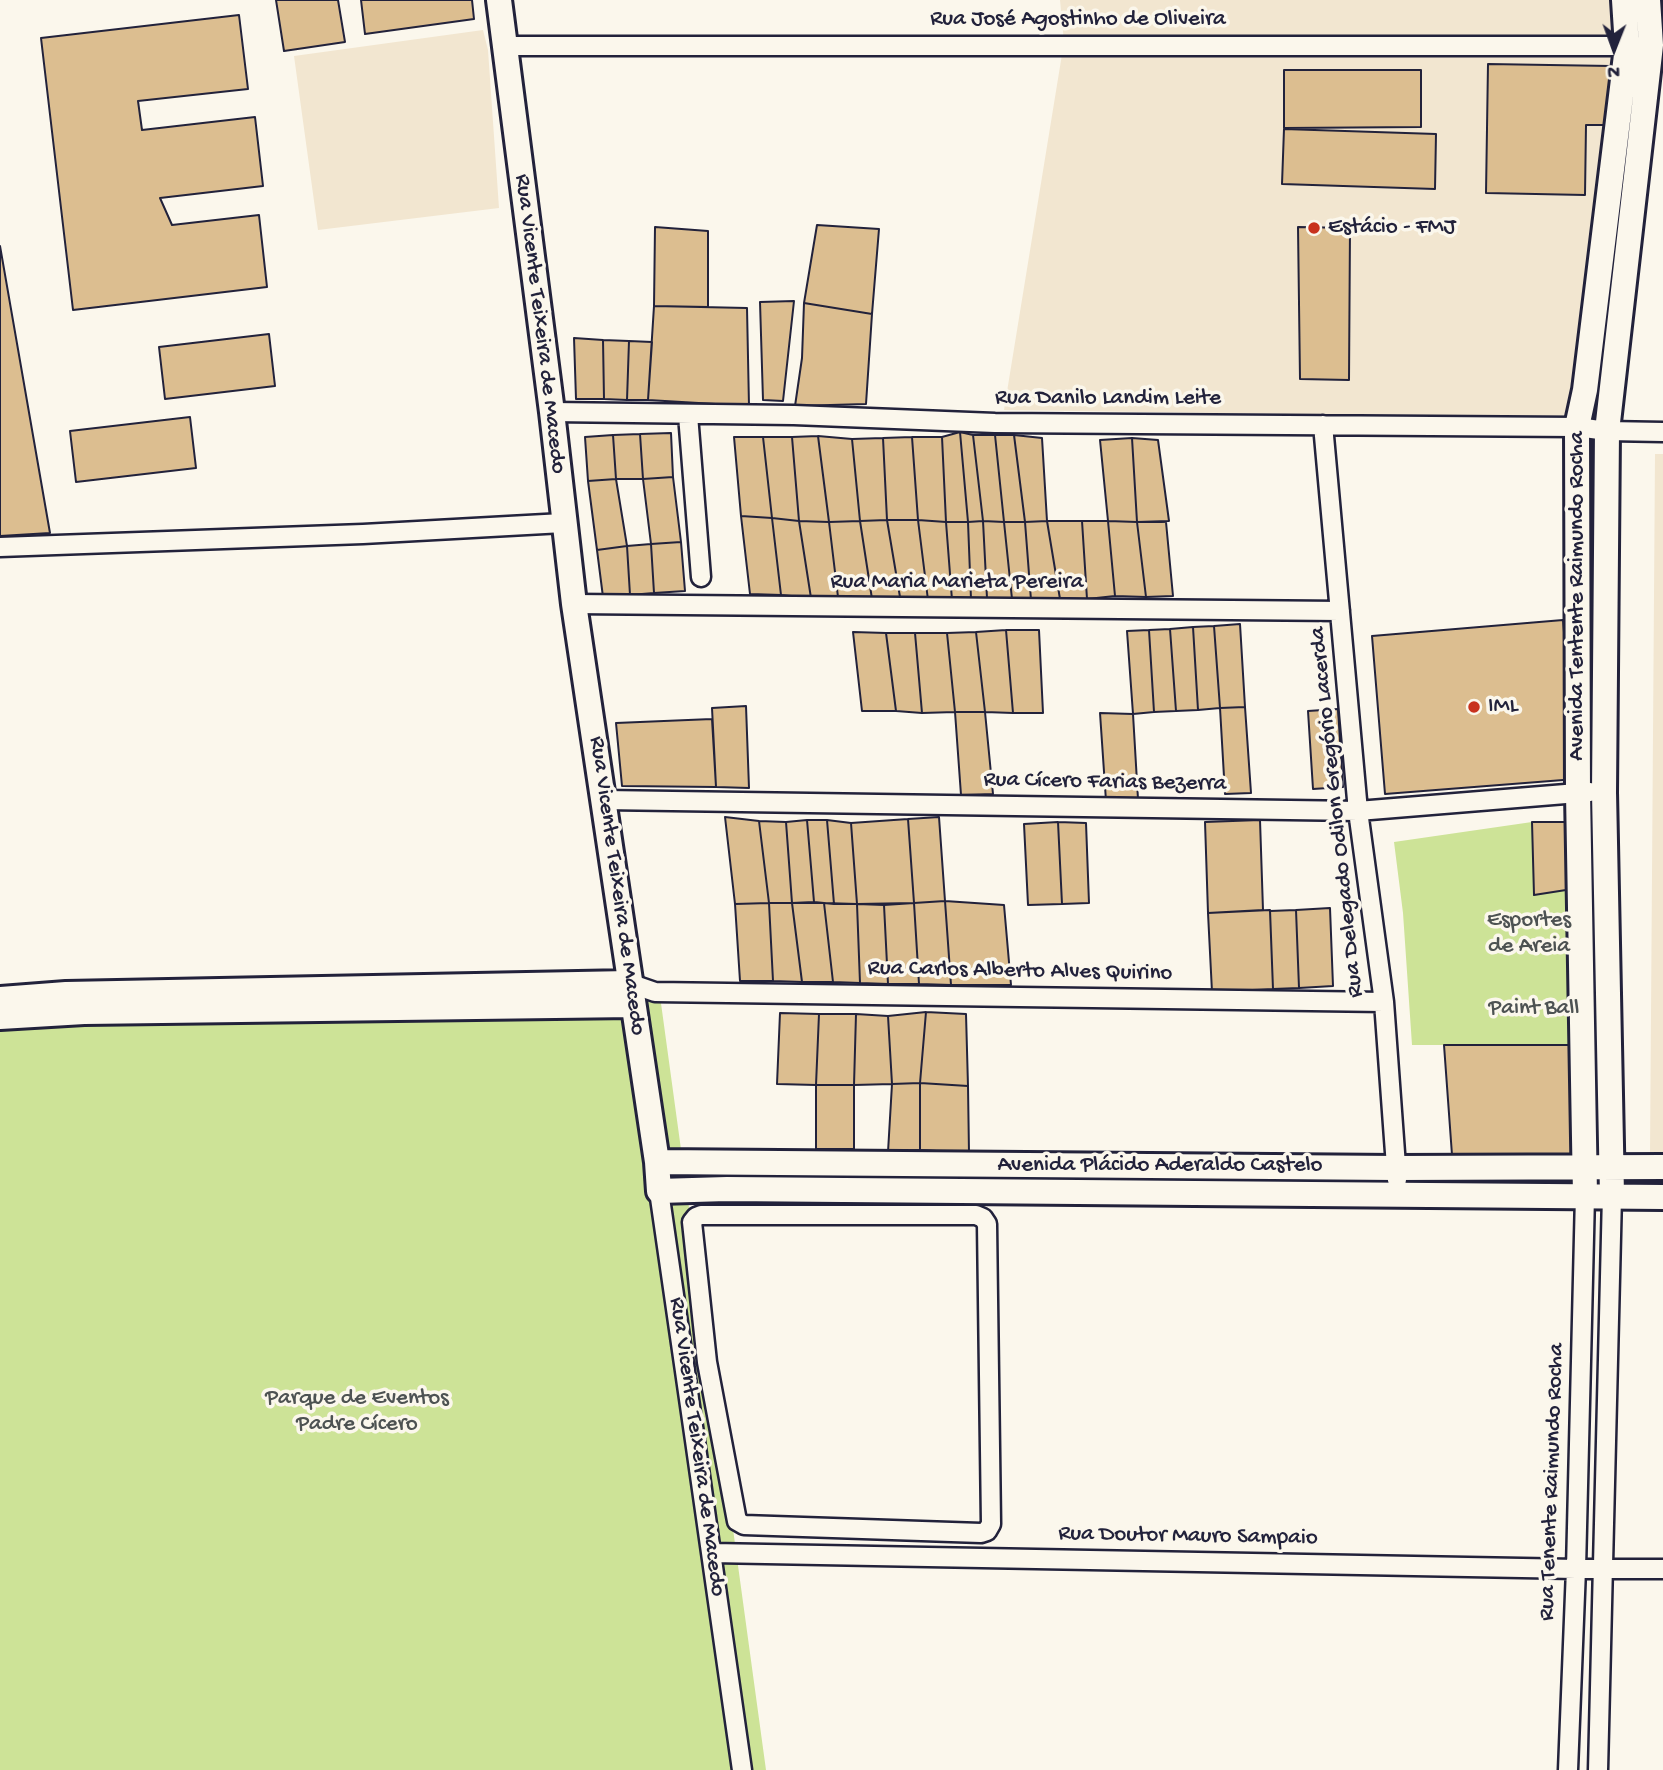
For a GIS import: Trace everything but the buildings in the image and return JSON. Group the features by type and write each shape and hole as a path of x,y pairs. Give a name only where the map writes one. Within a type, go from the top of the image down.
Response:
{"street":[{"name":"Rua Vicente Teixeira de Macedo","path":"499,0 552,412 573,604 657,1162 741,1770"},
{"name":"Avenida Tentente Raimundo Rocha","path":"1612,1195 1604,792 1607,431 1639,46 1624,0"},
{"name":"Avenida Tentente Raimundo Rocha","path":"1585,1195 1578,793 1577,427 1648,0"},
{"name":"Rua José Agostinho de Oliveira","path":"505,46 1639,46"},
{"name":"Rua Danilo Landim Leite","path":"552,412 794,415 995,423 1577,427 1607,431 1663,432"},
{"path":"688,415 701,577"},
{"name":"Rua Delegado Odilon Gregório Lacerda","path":"1323,425 1358,811 1384,1002 1397,1194"},
{"path":"0,547 363,534 563,523"},
{"name":"Rua Maria Marieta Pereira","path":"573,604 1340,611"},
{"name":"Rua Cícero Farias Bezerra","path":"604,800 1358,811 1604,792"},
{"name":"Rua Carlos Alberto Alves Quirino","path":"631,994 655,992 1384,1002"},
{"path":"0,999 66,994 183,1001 631,994"},
{"path":"0,1017 84,1012 183,1001"},
{"name":"Avenida Plácido Aderaldo Castelo","path":"657,1162 1396,1168 1663,1167"},
{"path":"979,1191 980,1164"},
{"name":"Avenida Plácido Aderaldo Castelo","path":"659,1191 1663,1197"},
{"name":"Rua Tenente Raimundo Rocha","path":"1568,1770 1585,1195"},
{"path":"1598,1770 1612,1195"},
{"path":"976,1215 983,1218 987,1224 989,1360 991,1524 987,1531 981,1533 741,1524 737,1521 707,1362 692,1222 696,1217 976,1215"},
{"path":"683,1364 707,1362"},
{"path":"1580,1381 1607,1382"},
{"name":"Rua Doutor Mauro Sampaio","path":"712,1553 1663,1569"}],"shaded area":[{"name":"Estácio - FMJ","path":"1060,0 1616,0 1620,46 1570,418 1004,410 1064,42"},
{"path":"483,30 488,50 499,208 318,230 294,56"},
{"path":"1655,454 1663,454 1663,1155 1650,1154"}],"green space":[{"path":"1532,822 1534,894 1566,890 1573,1045 1412,1045 1403,913 1394,842"},
{"name":"Parque de Eventos Padre Cícero","path":"660,996 766,1770 0,1770 0,1019 610,1006"}],"place":[{"name":"Estácio - FMJ","path":"1314,228"},
{"name":"IML","path":"1474,707"}],"park label":[{"name":"Esportes de Areia","path":"1529,934"},
{"name":"Paint Ball","path":"1534,1009"}]}
